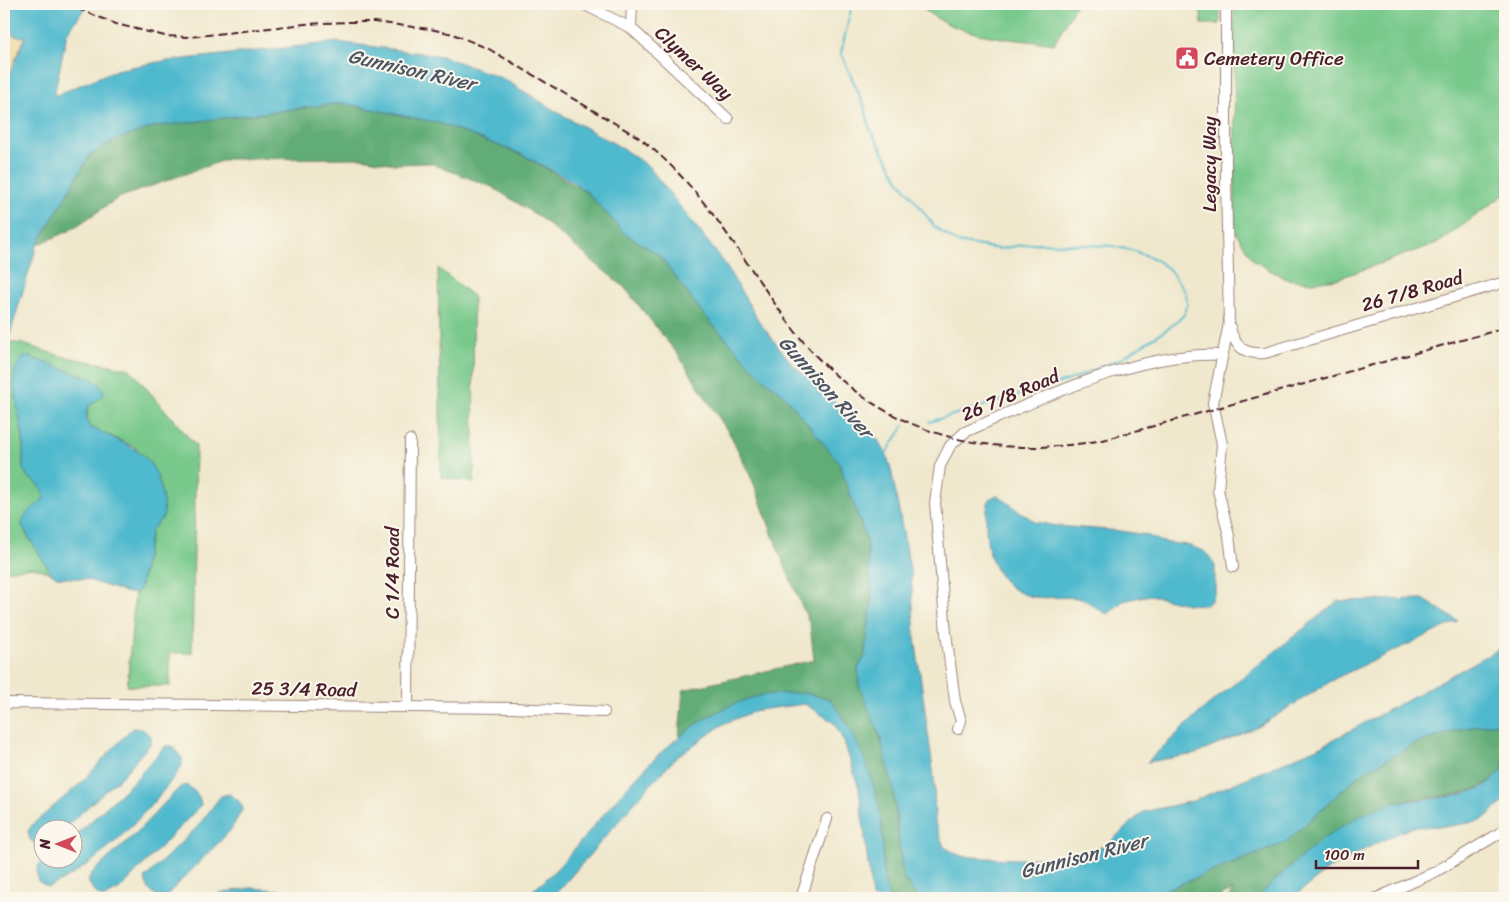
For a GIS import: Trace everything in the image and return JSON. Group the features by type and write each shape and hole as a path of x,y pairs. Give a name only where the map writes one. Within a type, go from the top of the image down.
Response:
{"street":[{"name":"Clymer Way","path":"583,4 631,28 728,119"},
{"path":"631,28 632,4"},
{"name":"Legacy Way","path":"1226,4 1226,182 1229,323"},
{"name":"26 7/8 Road","path":"1229,323 1232,339 1240,348 1251,353 1265,353 1505,282"},
{"path":"1229,323 1213,403 1222,444 1218,490 1229,536 1233,567"},
{"name":"26 7/8 Road","path":"958,729 961,721 955,701 946,633 935,503 940,466 950,446 965,432 1126,367 1171,358 1223,355"},
{"name":"C 1/4 Road","path":"408,707 410,440"},
{"name":"25 3/4 Road","path":"4,705 7,703 408,707 604,712"},
{"path":"801,898 827,818"},
{"path":"1377,898 1435,872 1505,830"}],"green space":[{"path":"918,4 1076,4 1054,44 1000,38 964,30 932,15"},
{"path":"1200,4 1220,4 1220,24 1202,24"},
{"path":"1234,4 1505,4 1505,194 1440,242 1337,279 1312,282 1286,279 1254,261 1235,231"},
{"path":"341,103 439,123 521,154 588,193 624,233 659,255 704,315 763,378 783,394 838,461 866,538 872,598 865,655 858,669 859,684 880,736 893,787 903,877 918,898 889,898 883,881 882,830 830,699 760,696 713,715 679,737 683,690 814,660 810,625 780,555 754,484 732,438 679,356 624,287 538,216 492,187 430,163 395,164 362,158 227,159 118,198 69,231 37,245 90,155 110,142 153,127"},
{"path":"438,268 473,296 474,483 441,477"},
{"path":"7,342 23,344 61,356 130,369 196,446 192,653 170,653 170,686 127,686 135,593 140,589 151,531 164,516 135,447 90,427 87,416 88,410 100,384 30,357 13,381 23,437 23,469 28,477 40,486 44,497 41,503 35,506 26,534 42,556 51,573 33,567 4,571 4,354"},
{"path":"1505,722 1505,763 1500,773 1487,783 1474,790 1459,794 1397,802 1364,815 1330,835 1299,858 1257,898 1228,898 1233,890 1218,898 1144,898 1285,843 1359,775 1412,745 1464,728"}],"sand":[{"path":"4,6 7,23 25,36 10,73 4,98"}],"water":[{"name":"Gunnison River","path":"4,4 88,4 67,33 54,96 116,70 158,62 338,42 442,56 504,79 557,112 622,148 649,167 723,261 760,323 793,365 878,440 886,453 891,469 911,574 915,637 934,777 935,823 944,847 961,856 1019,859 1083,856 1109,843 1143,812 1193,801 1324,745 1505,646 1505,722 1464,728 1412,745 1359,775 1285,843 1144,898 918,898 903,877 893,787 880,736 859,685 858,669 865,655 872,598 866,538 838,461 783,394 763,378 704,315 659,255 624,233 588,193 571,181 521,154 439,123 341,103 153,127 110,142 90,155 37,245 4,354 4,98 10,73 25,37 14,36 7,23"},
{"path":"23,357 30,357 92,379 102,387 104,395 88,407 86,417 90,427 135,449 153,467 162,495 164,516 151,531 140,589 135,593 128,593 85,579 57,577 51,573 22,526 27,513 44,497 40,486 28,477 23,469 23,437 13,381 15,369"},
{"path":"997,495 1035,522 1146,535 1163,542 1187,545 1204,551 1215,566 1215,593 1210,602 1205,605 1187,604 1150,595 1123,601 1108,614 1082,599 1072,597 1035,597 1020,593 998,573 988,545 986,529 989,499"},
{"path":"1423,599 1458,621 1336,678 1258,727 1196,754 1147,762 1208,705 1338,601"},
{"path":"804,693 830,699 850,728 858,744 871,778 880,812 883,872 889,898 872,898 859,788 844,742 834,723 805,704 758,710 725,723 678,756 650,785 560,889 548,898 522,898 551,875 627,788 665,749 686,732 708,717 732,705 758,696"},
{"path":"132,728 142,729 151,736 151,743 123,775 73,820 38,820 82,782"},
{"path":"165,746 172,746 182,758 182,766 140,818 104,852 82,868 82,830 135,780"},
{"path":"1505,765 1505,801 1481,821 1450,826 1412,827 1330,868 1292,898 1257,898 1300,858 1347,823 1383,806 1398,802 1466,793 1482,787 1495,778"},
{"path":"185,785 196,793 201,805 120,889 102,898 88,882 91,874 136,833 178,789"},
{"path":"229,794 239,801 243,808 230,831 164,898 153,894 147,886 145,878 197,827 221,796"},
{"path":"32,825 32,842 30,840 28,831"},
{"path":"37,870 79,870 48,887 38,881"},
{"path":"251,888 281,890 308,898 211,898 221,893"}],"waterway":[{"path":"852,4 841,53 865,108 870,129 899,180 935,227 956,242 999,249 1034,243 1111,246 1131,250 1153,258 1169,269 1186,293 1187,305 1184,315 1169,328 1120,359 1070,380 929,422"},
{"path":"886,453 904,426"}],"railway":[{"path":"66,4 116,24 165,36 190,37 305,24 374,22 453,34 489,49 638,137 662,157 704,203 794,330 825,365 859,394 895,416 934,432 975,442 1018,447 1062,446 1107,439 1505,328"}],"place":[{"name":"Cemetery Office","path":"1187,58"}]}
